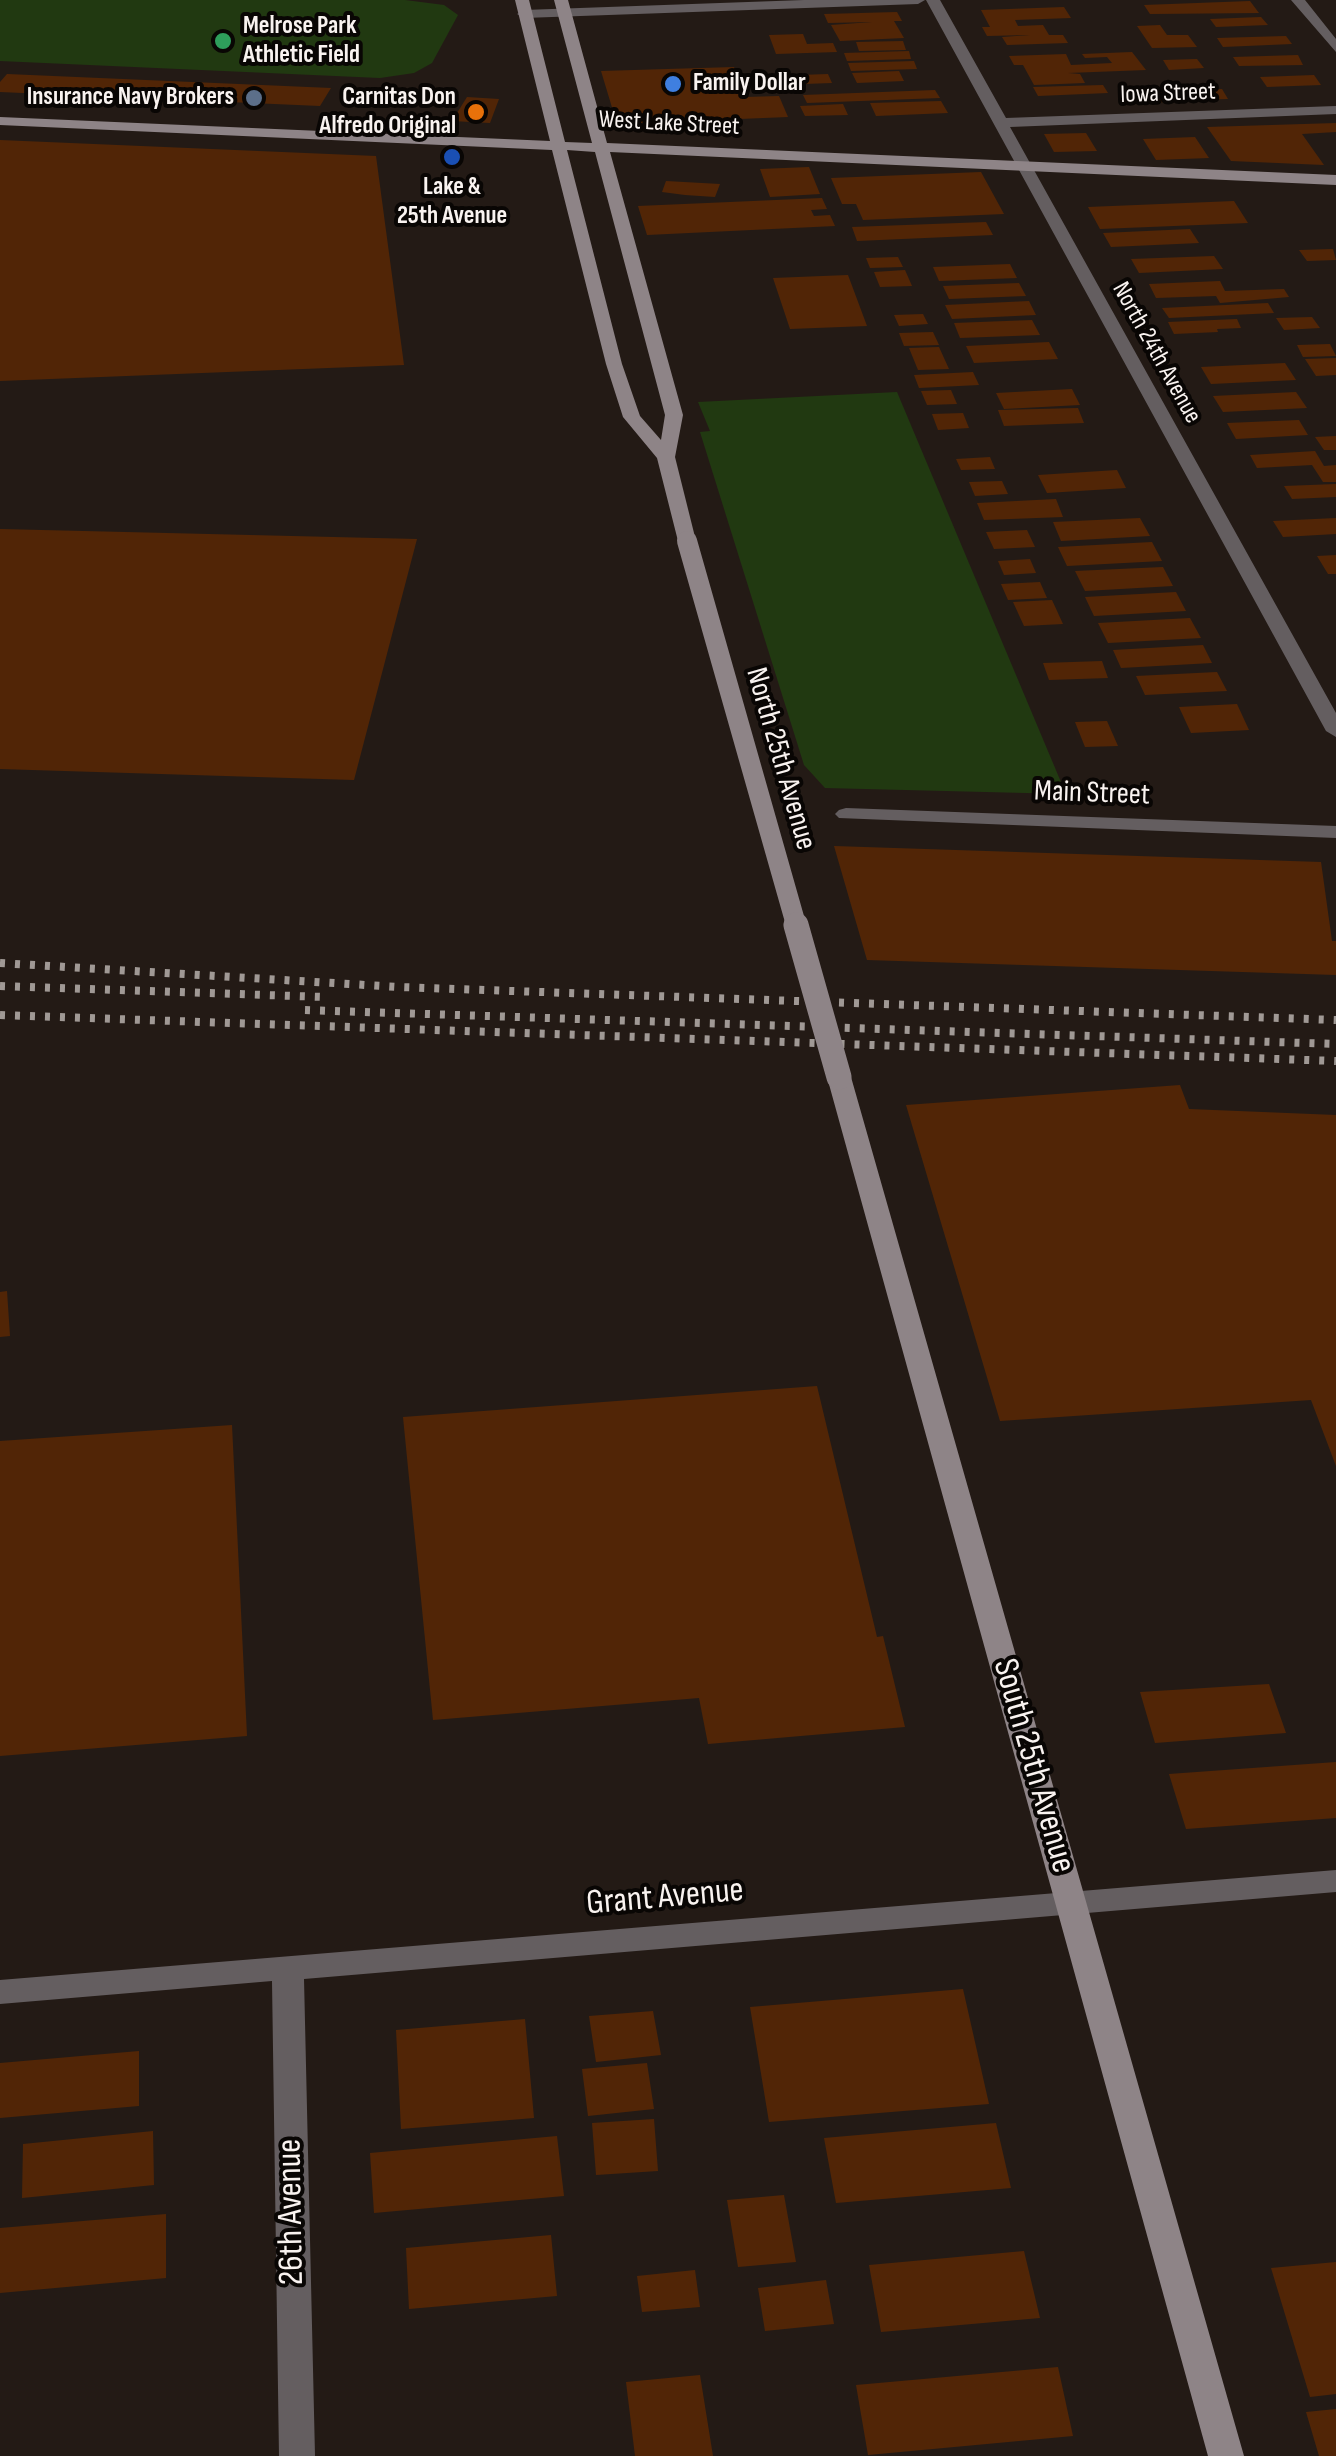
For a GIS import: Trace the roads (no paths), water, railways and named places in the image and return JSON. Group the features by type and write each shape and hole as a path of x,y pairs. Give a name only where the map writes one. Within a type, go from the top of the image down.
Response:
{"main road":[{"name":"North 25th Avenue","path":"563,6 674,415 666,457 687,540 839,1077"},
{"name":"North 25th Avenue","path":"523,7 614,364 632,417 666,457"},
{"name":"West Lake Street","path":"0,121 1336,180"},
{"name":"South 25th Avenue","path":"839,1077 1226,2456"}],"street":[{"path":"523,7 918,0"},
{"name":"North 24th Avenue","path":"933,0 1336,731"},
{"path":"1298,0 1336,48"},
{"name":"Iowa Street","path":"1002,123 1336,110"},
{"name":"Main Street","path":"846,814 1336,832"},
{"name":"Grant Avenue","path":"0,1992 1336,1881"},
{"name":"26th Avenue","path":"288,1967 296,2456"}],"railway":[{"path":"0,963 399,987 1336,1020"},
{"path":"0,986 325,997"},
{"path":"305,1010 1336,1044"},
{"path":"0,1015 1336,1061"}],"place":[{"name":"Melrose Park Athletic Field","path":"223,41"},
{"name":"Family Dollar","path":"673,84"},
{"name":"Insurance Navy Brokers","path":"254,98"},
{"name":"Carnitas Don Alfredo Original","path":"476,112"},
{"name":"Lake & 25th Avenue","path":"452,157"}]}
